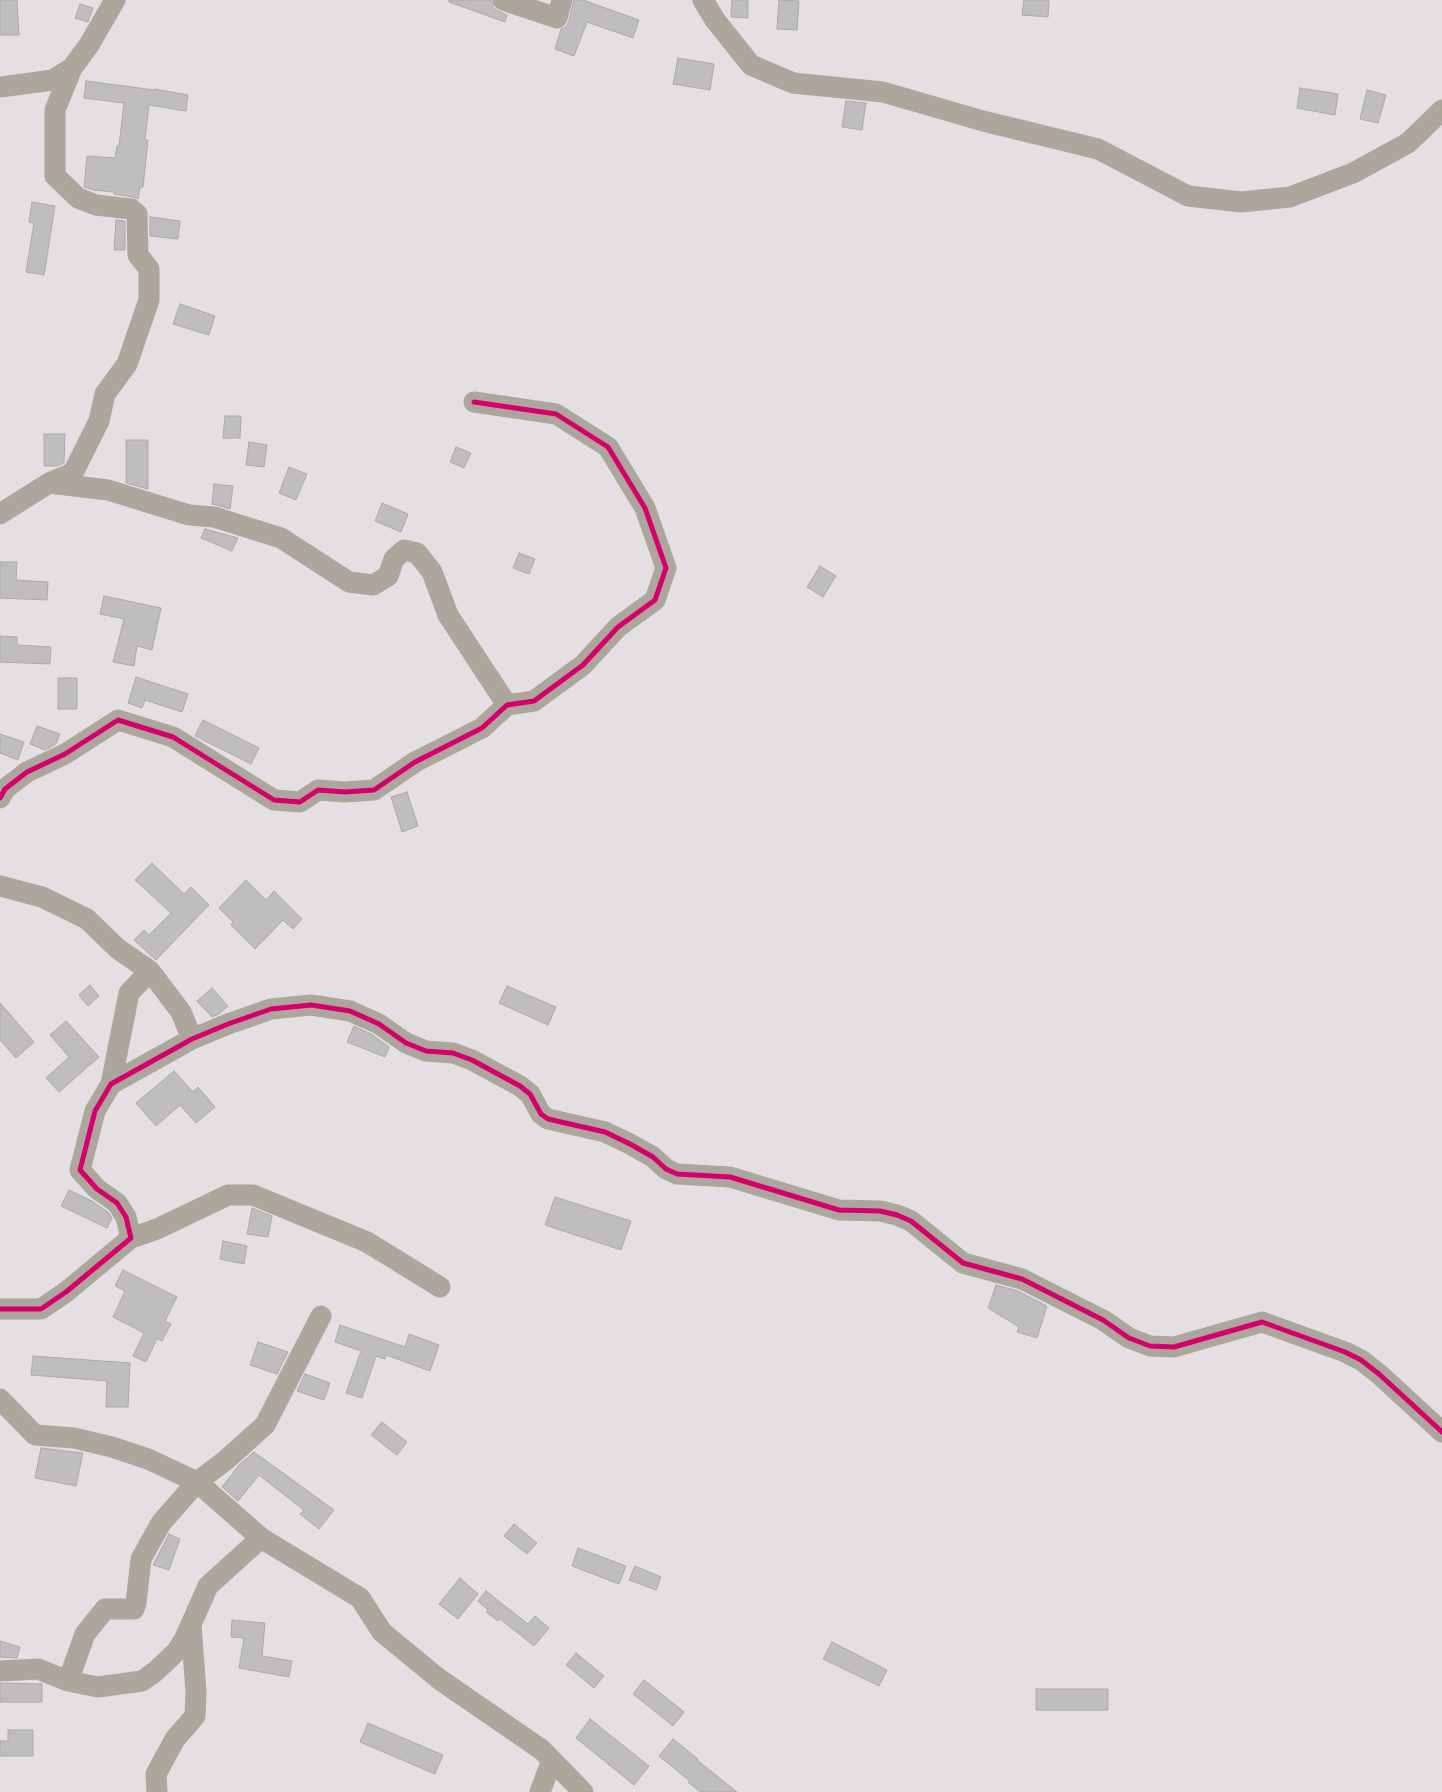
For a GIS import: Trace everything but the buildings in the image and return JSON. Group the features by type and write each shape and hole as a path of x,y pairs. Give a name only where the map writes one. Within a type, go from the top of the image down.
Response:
{"street":[{"path":"0,514 50,483 73,473 99,421 105,394 127,364 149,300 149,269 138,255 137,214 131,208 96,205 78,198 55,176 54,110 72,68 89,45 115,0"},
{"path":"503,0 557,18 562,0"},
{"path":"703,0 715,20 751,65 793,83 883,92 983,121 1098,149 1188,196 1241,202 1290,197 1353,172 1408,142 1442,110"},
{"path":"0,87 53,80 72,68"},
{"path":"0,798 5,789 27,772 65,754 118,720 173,737 274,800 300,802 318,790 345,792 374,790 415,762 482,728 507,705 534,701 583,665 618,627 655,600 666,568 645,508 608,447 556,414 474,402"},
{"path":"50,483 108,490 189,515 214,517 281,538 348,582 373,585 388,576 394,559 404,550 417,554 432,572 448,615 507,705"},
{"path":"0,886 42,897 87,918 118,949 150,971 181,1012 192,1039"},
{"path":"131,1238 126,1217 117,1203 97,1189 80,1170 95,1111 111,1084 129,993 150,971"},
{"path":"111,1084 192,1039 271,1009 311,1005 350,1011 380,1024 406,1043 426,1051 453,1053 472,1060 520,1086 530,1094 542,1114 548,1119 605,1132 653,1157 666,1169 677,1174 730,1176 839,1210 880,1211 897,1215 911,1221 963,1263 1022,1279 1103,1320 1128,1338 1150,1346 1174,1347 1262,1322 1345,1352 1361,1360 1379,1374 1442,1432"},
{"path":"0,1309 40,1308 66,1292 131,1238 157,1229 228,1195 252,1194 367,1242 440,1287"},
{"path":"68,1681 85,1634 105,1609 134,1609 141,1559 161,1523 197,1482 226,1460 265,1425 321,1316"},
{"path":"0,1399 36,1434 74,1438 112,1446 148,1459 197,1482 261,1538 360,1598 382,1632 439,1679 542,1750 583,1792"},
{"path":"0,1671 38,1669 68,1681 98,1687 142,1681 156,1671 177,1651 208,1586 261,1538"},
{"path":"157,1792 156,1774 175,1739 195,1716 196,1692 191,1624"},
{"path":"540,1792 552,1760"}],"cycle path":[{"path":"0,798 5,789 27,772 65,754 118,720 173,737 274,800 300,802 318,790 345,792 374,790 415,762 482,728 507,705 534,701 583,665 618,627 655,600 666,568 645,508 608,447 556,414 474,402"},
{"path":"0,1309 41,1309 66,1292 131,1238 126,1217 117,1203 97,1189 80,1170 95,1111 111,1084 192,1039 228,1024 271,1009 311,1005 350,1011 379,1024 406,1043 426,1051 453,1053 472,1060 520,1086 530,1094 541,1114 548,1119 605,1132 653,1157 666,1169 677,1174 730,1177 839,1210 880,1211 897,1215 911,1221 963,1263 1022,1279 1103,1320 1129,1338 1150,1346 1174,1347 1262,1322 1345,1352 1361,1360 1379,1374 1442,1432"}]}
